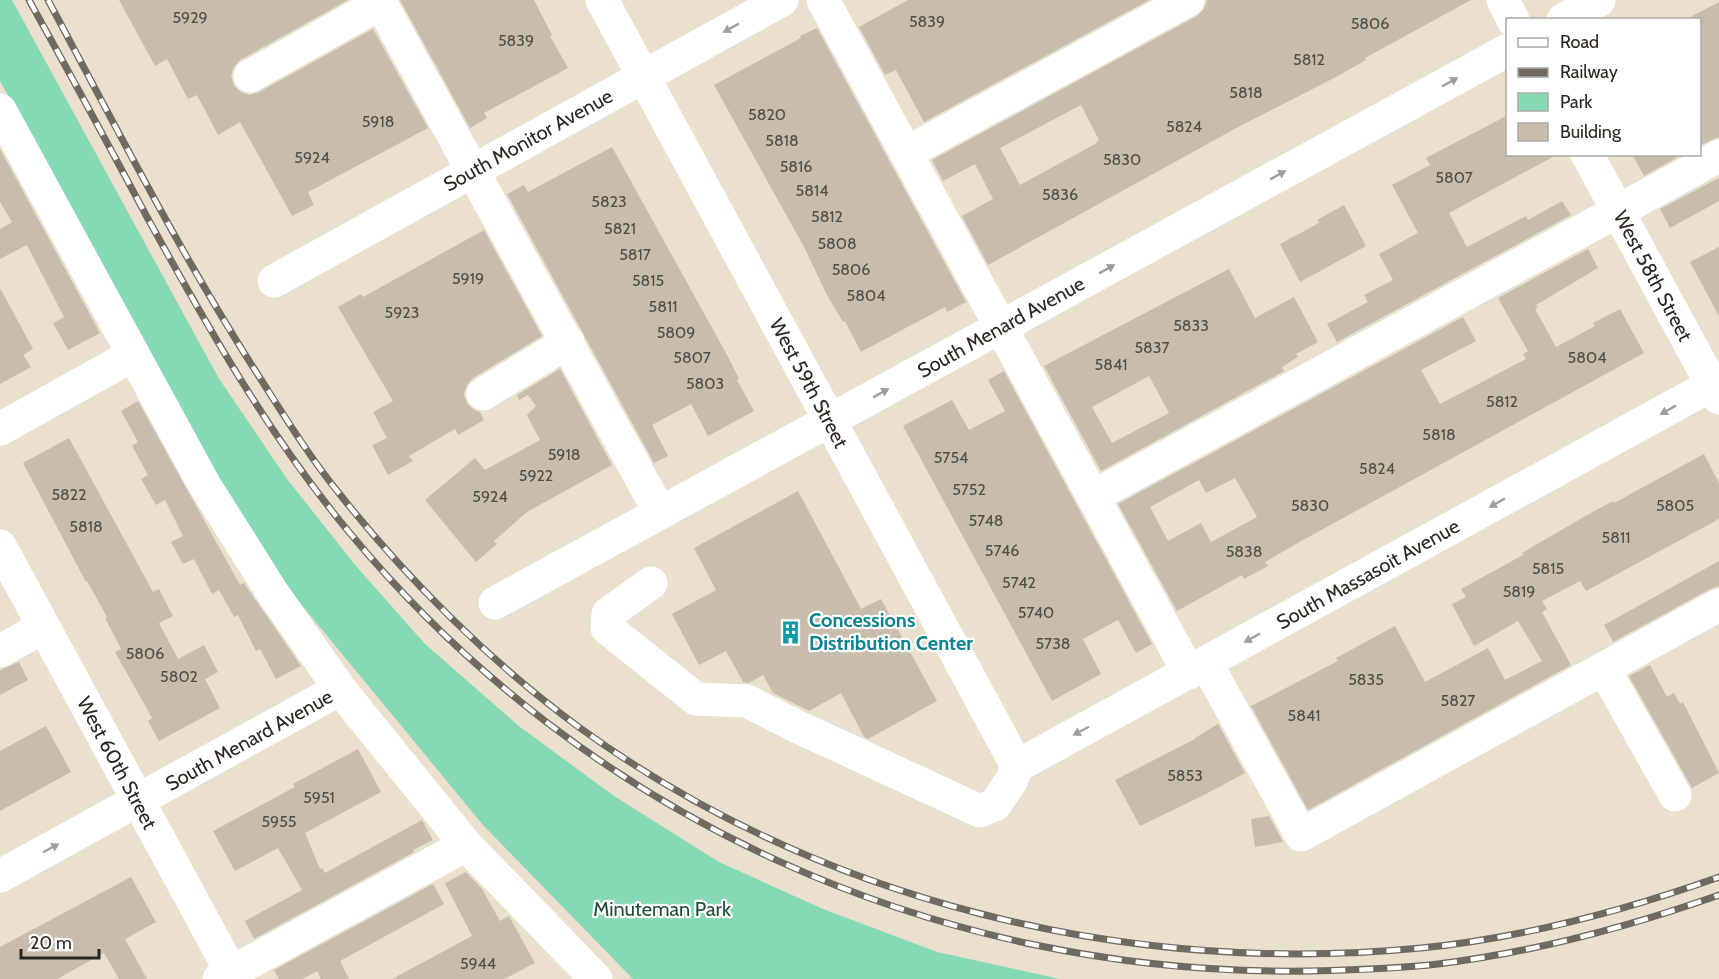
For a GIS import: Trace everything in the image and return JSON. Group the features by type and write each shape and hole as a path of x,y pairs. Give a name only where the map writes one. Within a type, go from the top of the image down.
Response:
{"street":[{"name":"West 59th Street","path":"602,0 1017,766"},
{"name":"South Monitor Avenue","path":"274,281 782,0"},
{"path":"823,0 1094,496 1301,835 1719,605"},
{"path":"908,152 1188,0"},
{"path":"1503,0 1513,18"},
{"path":"1567,18 1599,0"},
{"path":"250,76 380,2 659,511"},
{"name":"South Menard Avenue","path":"495,603 659,511 830,421 1506,51"},
{"path":"0,110 204,484 272,591 340,689 466,845 596,979"},
{"name":"West 58th Street","path":"1588,156 1717,388"},
{"path":"1094,496 1719,156"},
{"path":"483,394 568,342"},
{"path":"0,429 133,355"},
{"name":"South Massasoit Avenue","path":"1017,766 1717,388"},
{"name":"West 60th Street","path":"0,546 138,802 228,977"},
{"path":"651,584 608,614 607,628 696,699 747,701 980,811 995,806 1011,781 1017,766"},
{"path":"0,651 44,627"},
{"path":"1604,669 1675,795"},
{"name":"South Menard Avenue","path":"0,876 340,689"},
{"path":"228,977 466,845"}],"green space":[{"name":"Minuteman Park","path":"0,0 12,0 218,377 287,479 356,566 425,644 520,727 614,796 719,862 823,909 937,952 1060,979 633,979 483,825 291,592 237,511 0,81"}],"building":[{"path":"119,0 348,0 240,60 231,75 234,86 249,95 259,92 373,29 428,128 308,192 314,205 292,216 240,122 218,135 197,95 188,99 167,59 155,66"},
{"path":"400,0 534,0 568,68 484,113 487,118 470,128"},
{"path":"908,0 1149,0 924,122 896,70 885,75 859,27"},
{"path":"1207,0 1471,0 1365,58 1366,60 1336,77 1240,126 988,265 962,216 993,199 975,164 943,181 932,160 1197,16 1204,9","holes":["1081,105 1099,140 1020,185 1000,148"]},
{"path":"1719,2 1719,137 1701,145 1701,18 1692,16"},
{"path":"817,28 966,302 947,312 945,307 861,352 845,321 843,322 828,297 804,247 714,85"},
{"path":"1506,116 1506,156 1554,156 1449,213 1467,247 1526,216 1528,220 1562,201 1571,215 1337,342 1327,324 1368,302 1364,295 1393,280 1379,254 1418,233 1392,185 1430,165 1426,158"},
{"path":"612,147 726,353 739,379 737,380 754,411 708,436 691,404 652,425 668,456 654,463 507,194 524,185 528,192"},
{"path":"0,149 100,333 68,350 53,323 64,317 27,245 0,259 0,229 12,222 0,202"},
{"path":"1633,156 1679,156 1644,176"},
{"path":"1719,178 1719,201 1670,228 1660,209"},
{"path":"1344,205 1366,246 1300,282 1280,244 1319,223 1317,220"},
{"path":"484,230 542,336 473,378 467,385 464,394 467,403 480,412 484,420 458,435 455,429 409,456 413,461 388,475 372,445 387,438 373,412 393,401 338,307 361,294 363,297"},
{"path":"1719,247 1719,316 1690,262"},
{"path":"1588,249 1598,268 1536,305 1538,308 1535,309 1556,347 1595,326 1593,323 1620,309 1644,353 1303,540 1265,562 1268,566 1244,579 1242,575 1177,611 1118,504 1463,317 1476,341 1421,370 1440,404 1526,359 1523,354 1528,351 1498,298","holes":["1235,478 1257,517 1211,542 1201,523 1168,541 1150,507 1199,480 1206,493"]},
{"path":"1229,269 1255,318 1294,297 1318,342 1296,354 1298,357 1282,367 1284,371 1101,471 1044,366","holes":["1149,376 1169,413 1112,443 1092,407"]},
{"path":"0,288 33,349 23,355 31,367 0,384"},
{"path":"560,369 612,465 527,512 494,541 497,544 476,562 425,500 475,458 485,470 540,440 527,415 536,406 528,395 519,400 517,395"},
{"path":"1004,371 1152,644 1136,653 1118,620 1083,639 1101,674 1052,701 903,426 952,400 969,430 1005,411 988,380"},
{"path":"138,401 240,585 244,583 301,666 276,679 260,649 256,651 238,615 234,617 219,590 212,594 194,559 183,564 171,542 183,536 165,500 156,505 141,479 148,475 132,446 138,442 121,411"},
{"path":"69,438 153,592 159,589 173,616 159,623 178,659 204,645 218,672 205,679 220,708 159,741 148,721 152,718 115,652 121,649 105,618 107,617 23,463"},
{"path":"1704,454 1719,483 1719,519 1586,591 1580,581 1542,601 1547,609 1542,612 1571,665 1308,810 1251,706 1338,661 1336,658 1395,626 1425,682 1488,648 1505,680 1542,661 1518,621 1474,646 1452,604 1466,597 1461,589 1523,555 1522,553 1587,515 1613,501 1614,503"},
{"name":"Concessions Distribution Center","path":"798,491 861,609 881,599 937,701 868,739 864,737 841,693 809,711 773,693 763,675 749,683 743,682 726,651 699,665 672,614 716,590 694,548"},
{"path":"1719,561 1719,586 1613,642 1604,625"},
{"path":"19,662 28,680 0,695 0,670"},
{"path":"1650,665 1667,697 1674,693 1680,704 1683,702 1719,773 1692,788 1629,676"},
{"path":"1218,724 1245,773 1140,826 1115,780 1195,739"},
{"path":"46,726 71,772 0,811 0,751"},
{"path":"358,749 381,792 305,833 320,869 322,868 325,873 422,820 433,840 254,939 245,921 302,890 278,848 235,871 213,831 295,787 293,784"},
{"path":"1269,816 1283,842 1255,847 1251,819"},
{"path":"466,872 482,889 500,921 509,916 535,963 504,979 392,979 472,936 445,883"},
{"path":"131,877 156,922 125,939 147,979 119,979 104,953 57,979 0,979 0,947"},
{"path":"433,884 444,904 340,961 349,979 321,979 317,971 303,979 279,979 274,970"}],"railway":[{"path":"29,0 147,217 240,379 292,458 349,532 443,634 547,723 659,799 779,861 905,910 1037,945 1172,966 1310,971 1438,964 1510,953 1581,937 1650,918 1719,895"},
{"path":"48,0 150,191 231,332 288,422 338,492 421,587 514,676 580,728 673,789 772,840 874,881 980,914 1089,937 1199,950 1310,954 1421,948 1459,943 1572,922 1719,877"}],"place":[{"name":"Concessions Distribution Center","path":"791,632"}]}
